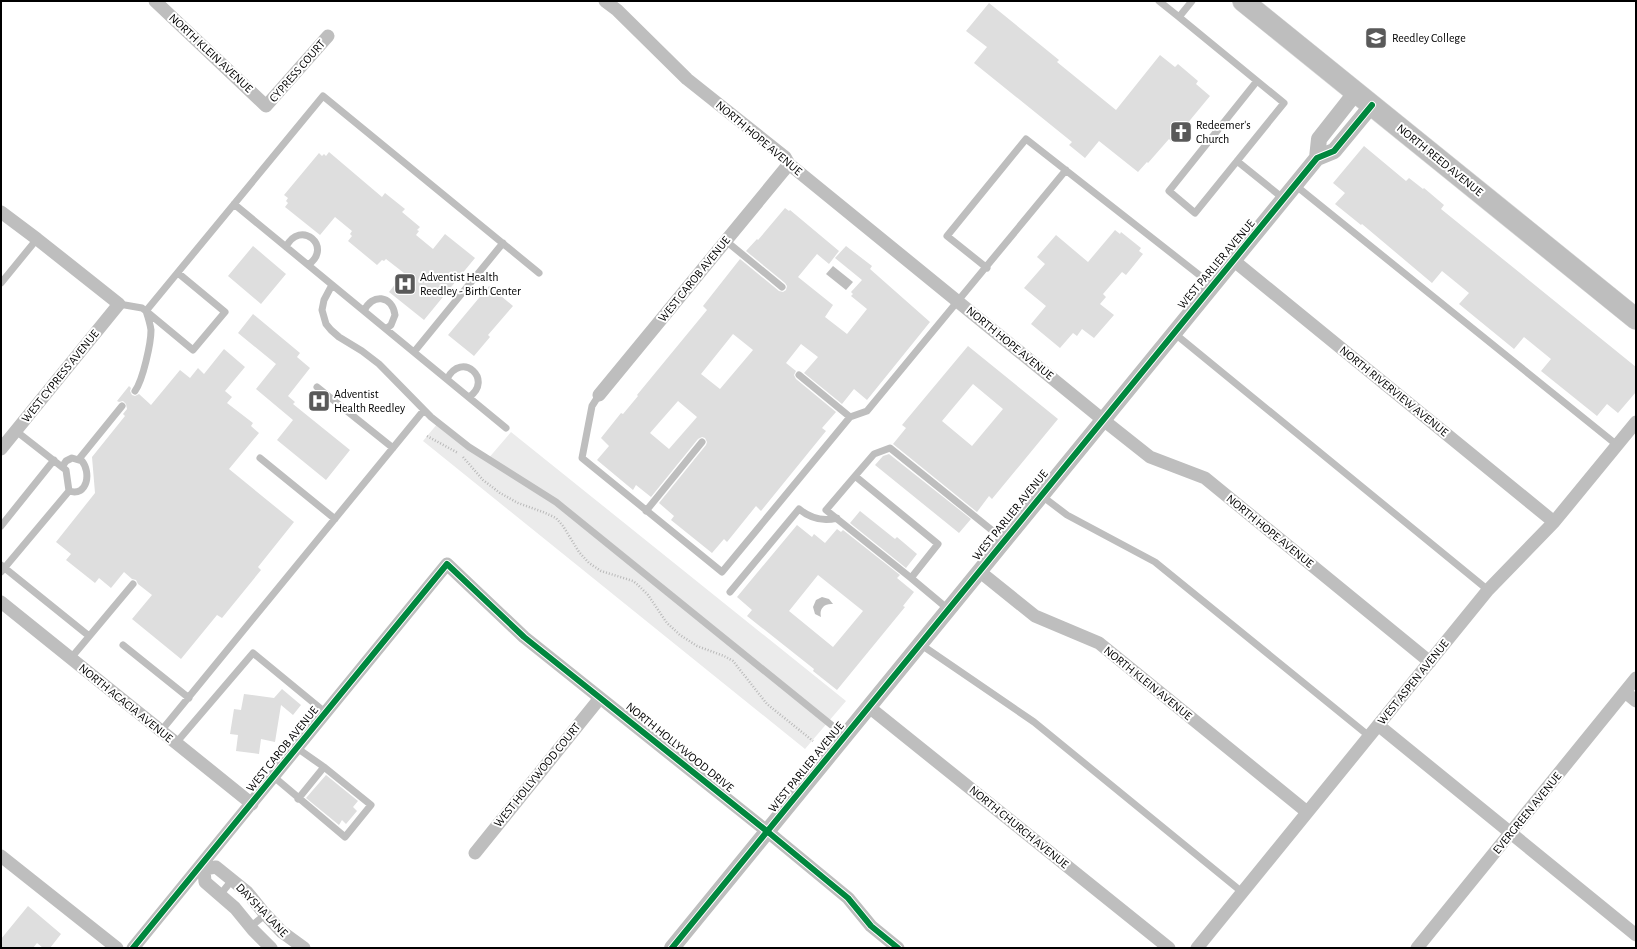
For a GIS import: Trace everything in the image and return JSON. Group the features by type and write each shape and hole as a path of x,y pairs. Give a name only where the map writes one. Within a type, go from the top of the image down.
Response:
{"main road":[{"name":"NORTH REED AVENUE","path":"1244,1 1636,319"}],"street":[{"name":"NORTH KLEIN AVENUE","path":"155,1 266,106"},
{"name":"NORTH HOPE AVENUE","path":"605,1 621,6 687,79 785,157 789,164 958,300 1102,419 1150,457 1205,478 1430,662"},
{"name":"CYPRESS COURT","path":"266,106 328,36"},
{"path":"1317,158 1319,139 1356,92"},
{"name":"WEST PARLIER AVENUE","path":"672,948 768,832 1102,419 1317,158 1334,151 1372,105"},
{"name":"WEST CAROB AVENUE","path":"599,395 789,164"},
{"path":"1,212 119,304"},
{"name":"NORTH RIVERVIEW AVENUE","path":"1233,260 1554,522"},
{"name":"WEST CYPRESS AVENUE","path":"1,449 119,304"},
{"name":"WEST ASPEN AVENUE","path":"1197,948 1488,590 1554,522 1636,422"},
{"name":"WEST CAROB AVENUE","path":"134,948 203,873 252,804 447,564"},
{"name":"NORTH HOLLYWOOD DRIVE","path":"447,564 524,637 768,832 848,898 871,926 898,948"},
{"name":"NORTH KLEIN AVENUE","path":"979,571 1035,616 1099,643 1307,812"},
{"name":"NORTH ACACIA AVENUE","path":"1,602 252,804"},
{"name":"EVERGREEN AVENUE","path":"1417,948 1636,678"},
{"path":"1625,692 1636,701"},
{"name":"WEST HOLLYWOOD COURT","path":"475,853 600,698"},
{"name":"NORTH CHURCH AVENUE","path":"869,707 1169,948"},
{"path":"1378,725 1636,935"},
{"path":"1,856 117,948"},
{"name":"DAYSHA LANE","path":"271,948 250,927 235,908 220,895 203,873 216,867 247,892 265,915 282,932 304,948"}],"lane":[{"path":"1159,1 1284,103 1195,212 1169,191 1257,81"},
{"path":"1179,17 1192,1"},
{"path":"146,311 323,96 539,273"},
{"path":"986,268 947,236 1026,138 1212,285"},
{"path":"1237,161 1284,199"},
{"path":"599,395 592,406 582,458 722,572 850,417 867,412 1066,170"},
{"path":"1295,185 1617,445"},
{"path":"234,204 506,428"},
{"path":"286,247 289,241 295,237 300,235 311,237 315,241 318,251 314,261 308,265"},
{"path":"1,284 37,239"},
{"path":"726,241 782,287"},
{"path":"414,352 503,243"},
{"path":"119,304 142,308 193,350 225,312 178,273"},
{"path":"332,285 324,300 322,310 326,324 339,337 362,351 379,364 424,410 469,448 556,502 846,736"},
{"path":"364,311 367,305 372,301 377,299 388,301 392,305 396,315 391,325 386,329"},
{"path":"135,391 142,374 150,338 151,329 146,311"},
{"path":"1174,332 1488,590"},
{"path":"447,379 450,373 456,369 461,367 471,369 475,373 479,383 475,393 469,397"},
{"path":"799,375 850,417"},
{"path":"317,387 393,448"},
{"path":"79,459 122,406"},
{"path":"161,731 424,410"},
{"path":"16,431 66,470 69,491 2,568 89,636"},
{"path":"646,511 702,442"},
{"path":"818,520 874,454 890,448 1004,540"},
{"path":"260,458 335,519"},
{"path":"62,467 68,459 79,459"},
{"path":"69,491 78,492 86,485 87,478 85,467 79,459"},
{"path":"1,526 54,460"},
{"path":"855,476 938,544 911,578"},
{"path":"1041,495 1067,516 1155,562 1369,736"},
{"path":"730,592 798,509 818,520 837,518"},
{"path":"826,510 948,609"},
{"path":"71,658 133,584"},
{"path":"920,644 1034,722 1242,892"},
{"path":"123,645 188,698"},
{"path":"176,743 253,652 326,712"},
{"path":"274,777 298,799 345,837 371,805 324,767 297,748"},
{"path":"298,799 324,767"},
{"path":"220,895 232,880"},
{"path":"250,927 265,915"}],"path":[{"path":"427,436 463,456 483,480 509,500 556,518 563,526 578,552 586,560 601,571 633,581 648,595 672,629 697,646 733,661 767,704 813,741"}],"shaded area":[{"path":"833,266 853,282 846,290 826,274"},
{"path":"438,423 487,460 511,432 846,701 805,749 423,441"},
{"path":"822,597 829,599 833,604 827,604 823,607 821,617 815,614 813,607 816,600"}],"building":[{"path":"989,3 1059,60 1057,62 1116,110 1160,55 1175,67 1178,64 1198,81 1196,84 1210,96 1172,142 1169,139 1138,172 1099,141 1085,158 1069,145 1072,142 974,63 987,47 966,31"},
{"path":"1364,146 1406,181 1409,178 1423,189 1424,188 1444,205 1441,209 1636,367 1636,392 1618,413 1607,404 1597,416 1541,371 1551,359 1524,337 1514,349 1459,304 1469,293 1442,271 1432,283 1362,224 1361,225 1335,204 1345,193 1333,183"},
{"path":"329,152 382,197 385,193 405,209 402,212 420,227 417,230 419,231 416,235 433,249 445,234 475,258 424,320 389,292 404,273 386,259 384,261 382,260 377,265 348,241 352,236 350,234 352,231 335,217 320,235 285,207 288,203 286,201 288,198 284,195 319,153 322,156 324,154 326,156"},
{"path":"785,208 789,211 790,210 839,251 829,264 817,254 798,277 833,305 825,317 847,334 867,309 851,296 853,294 851,292 862,280 835,258 846,246 872,266 870,269 930,322 867,400 854,389 842,404 804,373 818,357 801,344 786,363 796,371 794,375 796,379 836,412 822,428 826,431 761,511 756,506 727,542 724,539 712,553 671,520 674,516 659,503 706,445 707,442 705,438 702,437 698,439 651,497 636,485 633,490 597,460 609,446 601,438 621,413 623,414 638,396 637,395 707,310 703,306 740,259 779,291 783,292 786,290 787,286 785,283 746,251 757,239 758,240","holes":["733,334 753,350 720,389 701,374","678,401 697,417 669,449 650,433"]},
{"path":"1115,230 1120,234 1121,232 1141,248 1139,251 1143,254 1126,275 1122,272 1103,294 1106,297 1100,304 1114,315 1094,338 1082,329 1077,336 1073,333 1060,348 1031,324 1046,306 1024,288 1045,264 1037,257 1056,235 1088,262"},
{"path":"253,246 286,274 261,304 228,276"},
{"path":"489,286 513,306 488,335 490,337 474,356 448,335"},
{"path":"253,314 300,353 297,357 310,368 288,396 295,402 293,404 350,450 326,480 277,440 293,420 256,389 276,364 238,333"},
{"path":"968,346 1058,419 992,499 989,496 977,512 893,444 906,428 902,425","holes":["973,384 1003,409 972,446 942,421"]},
{"path":"224,349 245,367 225,391 232,397 227,403 253,423 251,426 259,433 229,469 294,522 258,567 261,570 222,618 217,615 181,659 132,619 152,595 138,584 136,580 132,579 124,572 111,588 99,578 95,583 66,560 71,554 56,542 95,493 92,457 125,416 123,414 127,409 126,404 123,401 117,401 129,386 131,388 130,391 132,395 135,396 139,394 151,405 180,370 190,378 198,368 204,374"},
{"path":"889,454 971,519 959,533 875,465 883,456"},
{"path":"860,511 895,539 897,537 917,554 906,568 850,523"},
{"path":"797,525 812,537 814,534 825,543 837,529 841,532 843,530 900,575 897,578 914,592 903,606 905,607 837,690 813,671 814,669 747,616 752,610 737,597","holes":["818,575 863,611 833,647 789,611"]},
{"path":"282,689 301,705 293,715 281,705 275,742 261,739 259,754 236,751 238,735 230,734 234,709 241,710 244,694 274,698"},
{"path":"326,775 358,801 353,807 357,811 346,824 342,820 339,825 306,798"},
{"path":"28,906 61,934 50,948 43,948 37,943 33,948 1,948 1,939"}],"cycle path":[{"path":"672,948 1317,158 1334,151 1372,105"},
{"path":"133,948 447,564 524,637 768,832 848,898 871,926 898,948"}],"place":[{"name":"Reedley College","path":"1376,38"},
{"name":"Redeemer's Church","path":"1181,132"},
{"name":"Adventist Health Reedley - Birth Center","path":"405,284"},
{"name":"Adventist Health Reedley","path":"319,401"}]}
